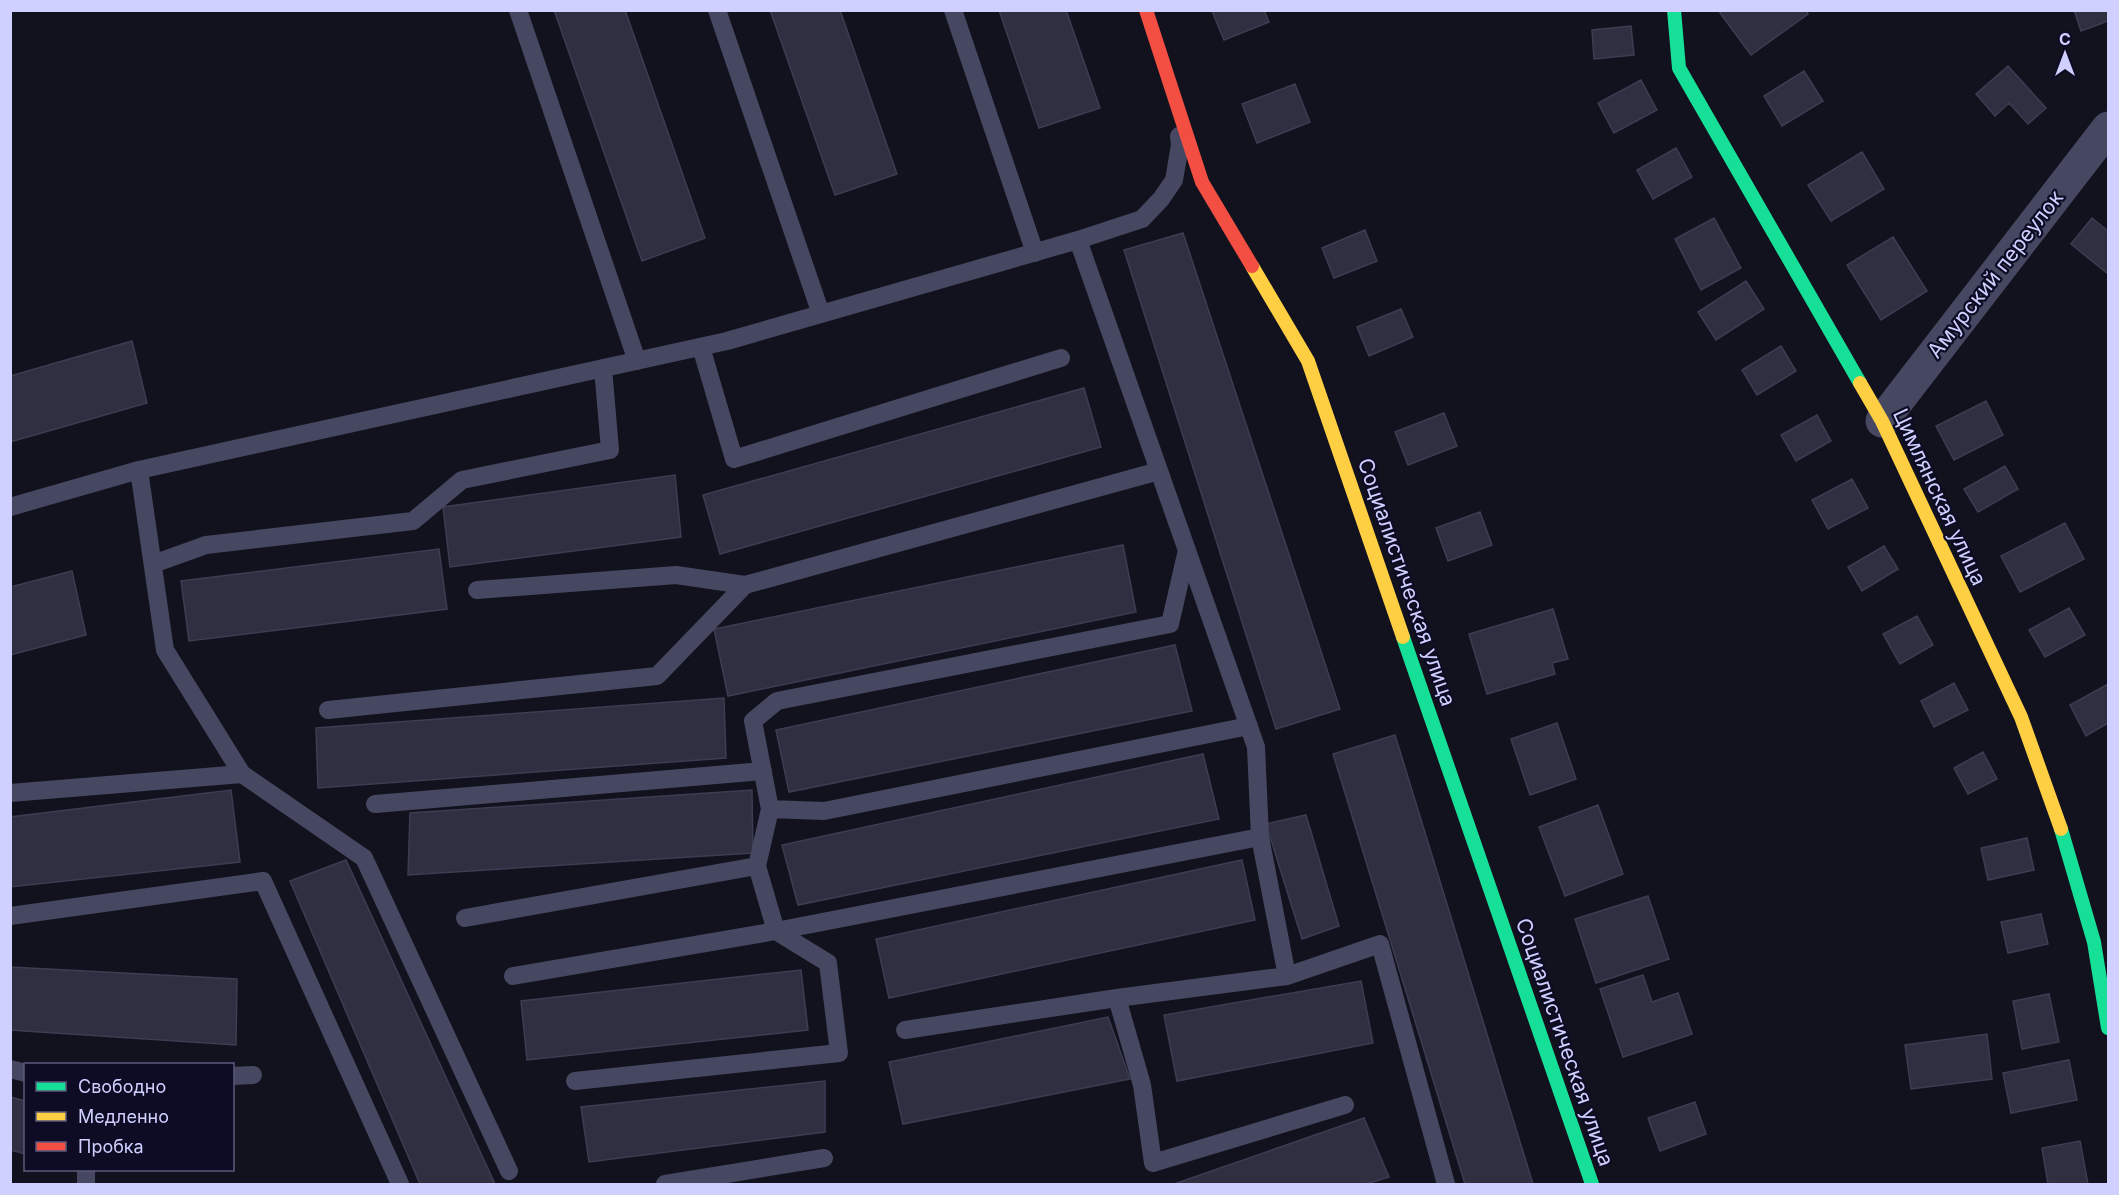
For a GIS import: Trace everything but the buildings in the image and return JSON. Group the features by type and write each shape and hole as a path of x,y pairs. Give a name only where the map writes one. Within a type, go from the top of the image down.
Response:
{"street":[{"name":"Социалистическая улица","path":"1146,10 1202,182 1308,361 1592,1185"},
{"name":"Цимлянская улица","path":"1674,10 1680,68 1882,421 2021,717 2054,806 2094,942 2109,1028"},
{"name":"Амурский переулок","path":"1882,421 2109,128"}],"lane":[{"path":"518,10 637,361"},
{"path":"717,10 821,314"},
{"path":"953,10 1035,253"},
{"path":"10,507 139,470 701,347 1035,253 1142,219 1174,180 1180,144 1172,87"},
{"path":"1078,240 1256,747 1260,837 1287,976"},
{"path":"701,347 734,459 1061,358"},
{"path":"153,564 206,545 413,521 462,480 610,450 603,368"},
{"path":"139,470 165,650 242,774 364,858 509,1171"},
{"path":"477,590 676,575 746,585 1159,471"},
{"path":"575,1081 839,1053 828,963 776,931 757,866 770,809 753,721 777,700 1170,624 1187,550"},
{"path":"328,710 657,676 746,585"},
{"path":"770,809 824,811 1249,726"},
{"path":"375,804 763,771"},
{"path":"10,793 242,774"},
{"path":"513,976 776,931 1260,837"},
{"path":"465,918 757,866"},
{"path":"10,916 262,881 400,1185"},
{"path":"905,1030 1117,998 1287,976 1380,944 1446,1185"},
{"path":"1117,998 1142,1085 1153,1163 1345,1106"},
{"path":"234,1076 253,1075"},
{"path":"665,1185 824,1158"}],"traffic: fast":[{"path":"1674,10 1679,68 1860,383"},
{"path":"1403,637 1592,1184"},
{"path":"2061,829 2094,942 2108,1028"}],"traffic: slow":[{"path":"1252,266 1308,361 1403,637"},
{"path":"1860,383 1882,421 2021,717 2061,829"}],"traffic: jam":[{"path":"1146,10 1202,182 1252,266"}]}
